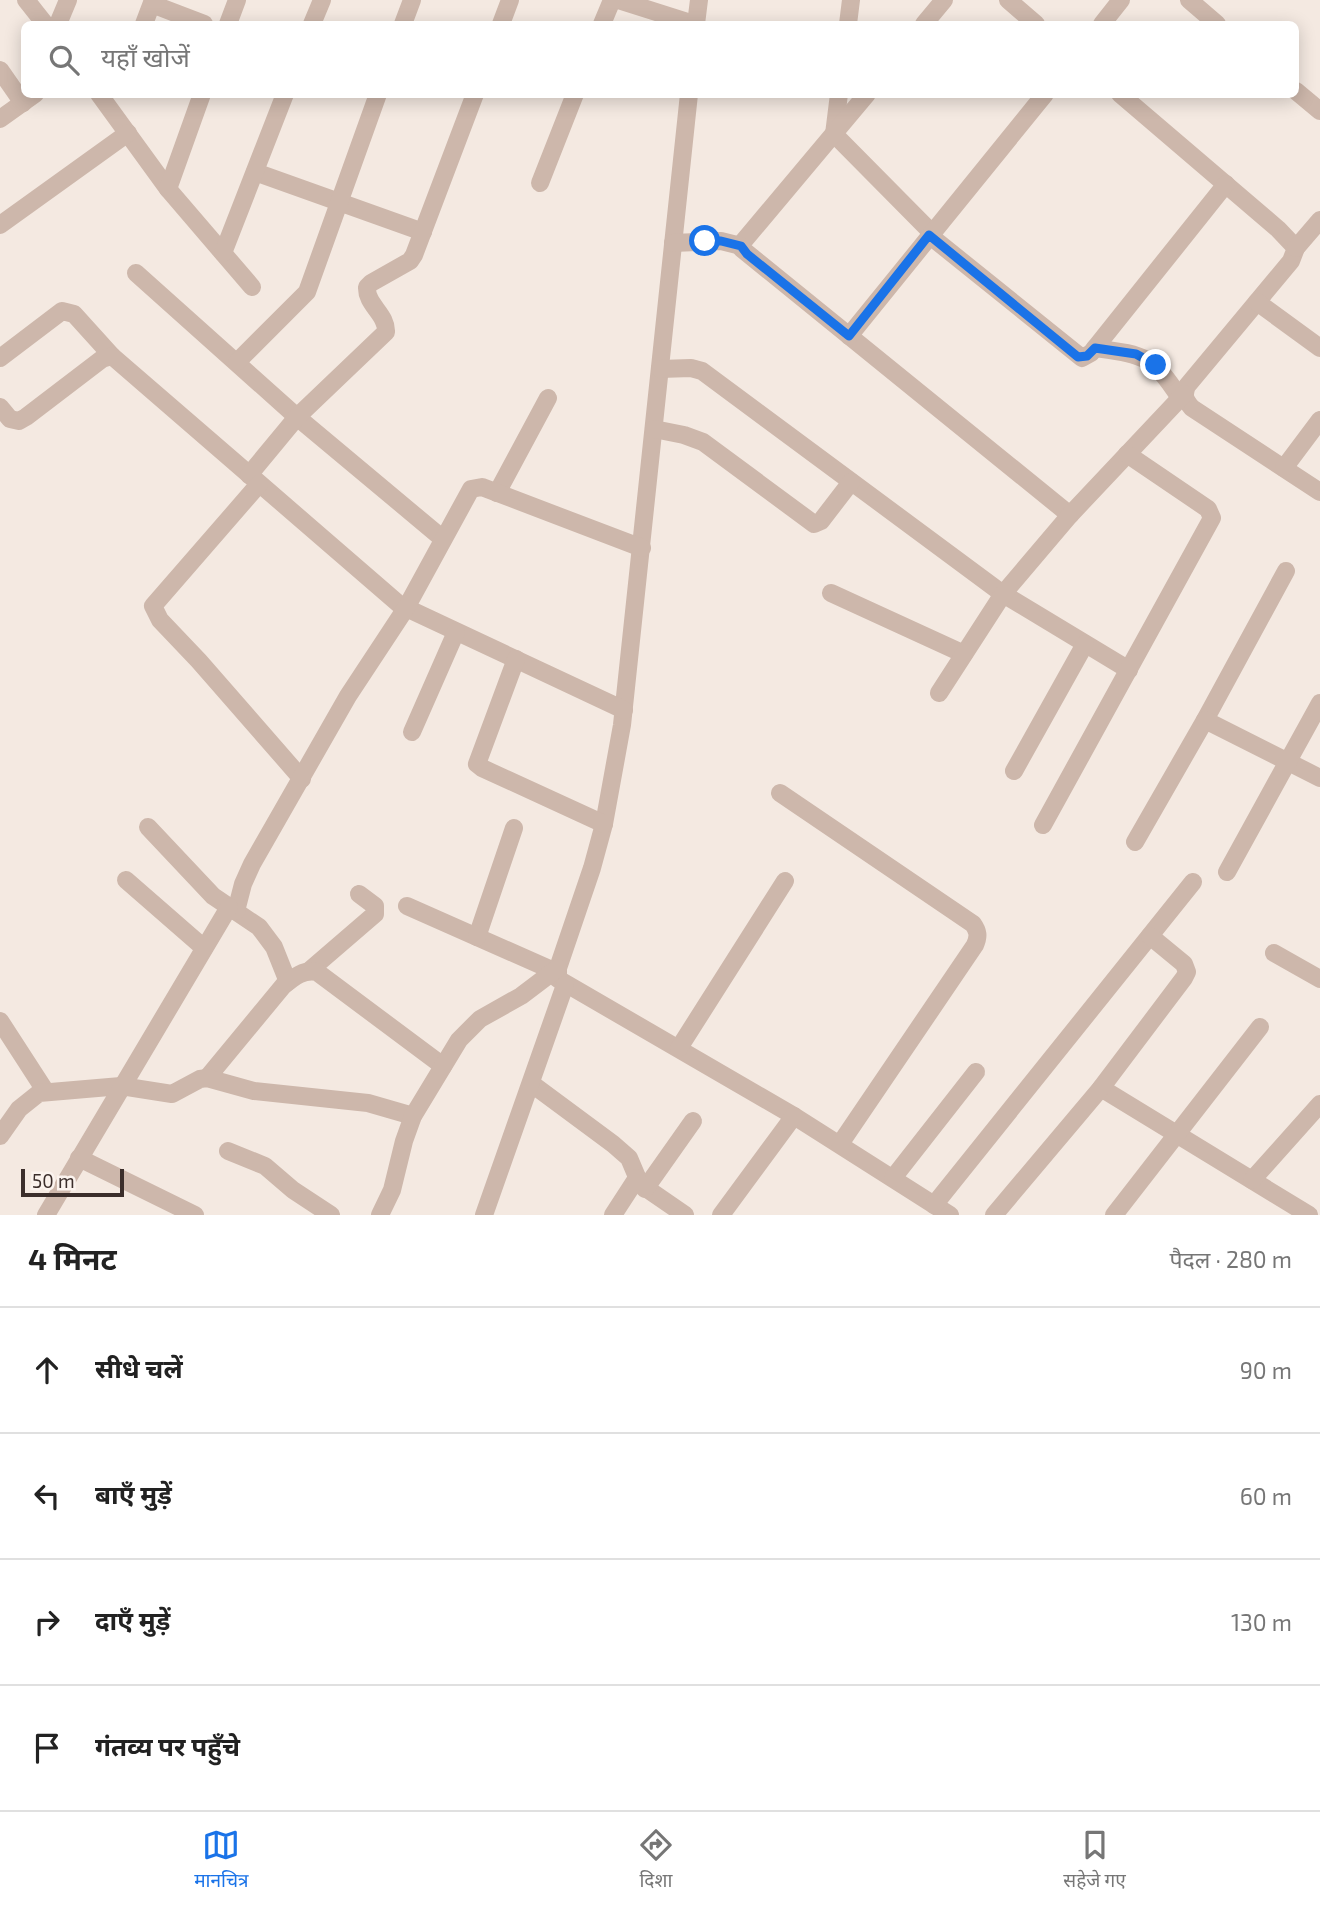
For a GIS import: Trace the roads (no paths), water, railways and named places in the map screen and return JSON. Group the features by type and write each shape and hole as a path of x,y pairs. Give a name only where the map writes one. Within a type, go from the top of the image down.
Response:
{"street":[{"path":"26,0 43,21"},
{"path":"59,21 68,0"},
{"path":"229,21 237,0"},
{"path":"314,21 322,0"},
{"path":"404,21 412,0"},
{"path":"502,21 510,0"},
{"path":"603,21 612,0"},
{"path":"618,0 685,21"},
{"path":"696,21 699,0"},
{"path":"848,21 851,0"},
{"path":"926,21 944,0"},
{"path":"1008,0 1032,21"},
{"path":"1104,21 1121,0"},
{"path":"1189,0 1214,21"},
{"path":"145,21 152,2 197,21"},
{"path":"0,70 21,91"},
{"path":"1299,93 1320,111"},
{"path":"102,98 168,189 253,286"},
{"path":"113,112 118,98"},
{"path":"168,189 201,98"},
{"path":"223,253 283,98"},
{"path":"237,362 307,292 377,98"},
{"path":"302,779 160,620 153,606 254,480 298,417 386,332 387,326 368,296 367,288 371,283 410,261 418,249 473,98"},
{"path":"540,183 573,98"},
{"path":"484,1215 532,1084 559,975 604,824 624,710 689,98"},
{"path":"834,134 838,98"},
{"path":"741,246 864,98"},
{"path":"849,336 1042,98"},
{"path":"1125,98 1278,229 1296,248"},
{"path":"0,119 29,99"},
{"path":"0,225 128,133"},
{"path":"834,134 930,234 1078,357 1087,356 1095,348 1226,184"},
{"path":"255,172 423,232"},
{"path":"939,693 1003,594 1070,515 1182,396 1187,386 1291,261 1296,248 1320,220"},
{"path":"673,243 721,241 741,246 747,254 1070,515"},
{"path":"136,273 298,417 443,539"},
{"path":"1257,302 1320,348"},
{"path":"0,358 62,311 74,314 112,356 382,591 406,608 624,710"},
{"path":"1095,348 1143,356 1165,375 1192,408 1320,492"},
{"path":"0,407 15,421 26,417 107,356 112,356"},
{"path":"660,369 691,368 702,371 1003,594 1129,670"},
{"path":"497,493 548,398"},
{"path":"1284,468 1320,420"},
{"path":"654,429 703,442 814,523 821,521 851,482"},
{"path":"1043,825 1212,518 1208,509 1127,454"},
{"path":"47,1215 204,948 232,909 252,864 354,687 406,608 471,489 482,487 642,548"},
{"path":"1135,842 1286,571"},
{"path":"831,593 964,654"},
{"path":"412,732 456,632"},
{"path":"1014,771 1085,644"},
{"path":"516,659 477,764 604,824"},
{"path":"1227,872 1320,704"},
{"path":"1205,720 1320,778"},
{"path":"780,793 973,924 978,931 975,945 840,1144"},
{"path":"148,827 213,896 250,919 267,936 288,982"},
{"path":"477,937 514,828"},
{"path":"126,880 204,948"},
{"path":"679,1048 785,881"},
{"path":"934,1205 1193,882"},
{"path":"206,1078 288,982 310,970 375,914 375,906 359,894"},
{"path":"407,906 559,975 840,1144 950,1215"},
{"path":"995,1215 1101,1088 1187,972 1184,964 1150,936"},
{"path":"1274,953 1320,979"},
{"path":"310,970 317,972 443,1066"},
{"path":"380,1215 392,1190 404,1140 413,1116 459,1040 480,1019 559,975"},
{"path":"0,1021 46,1092"},
{"path":"1114,1215 1260,1027"},
{"path":"892,1178 976,1072"},
{"path":"0,1136 5,1114 30,1098 46,1092 121,1086 172,1094 206,1078 254,1091 368,1103 413,1116"},
{"path":"532,1084 588,1123 621,1151 633,1164 641,1184 685,1215"},
{"path":"1101,1088 1309,1215"},
{"path":"1252,1180 1320,1104"},
{"path":"721,1215 794,1116"},
{"path":"613,1215 693,1121"},
{"path":"228,1151 265,1166 293,1190 331,1215"},
{"path":"79,1158 195,1215"}]}
